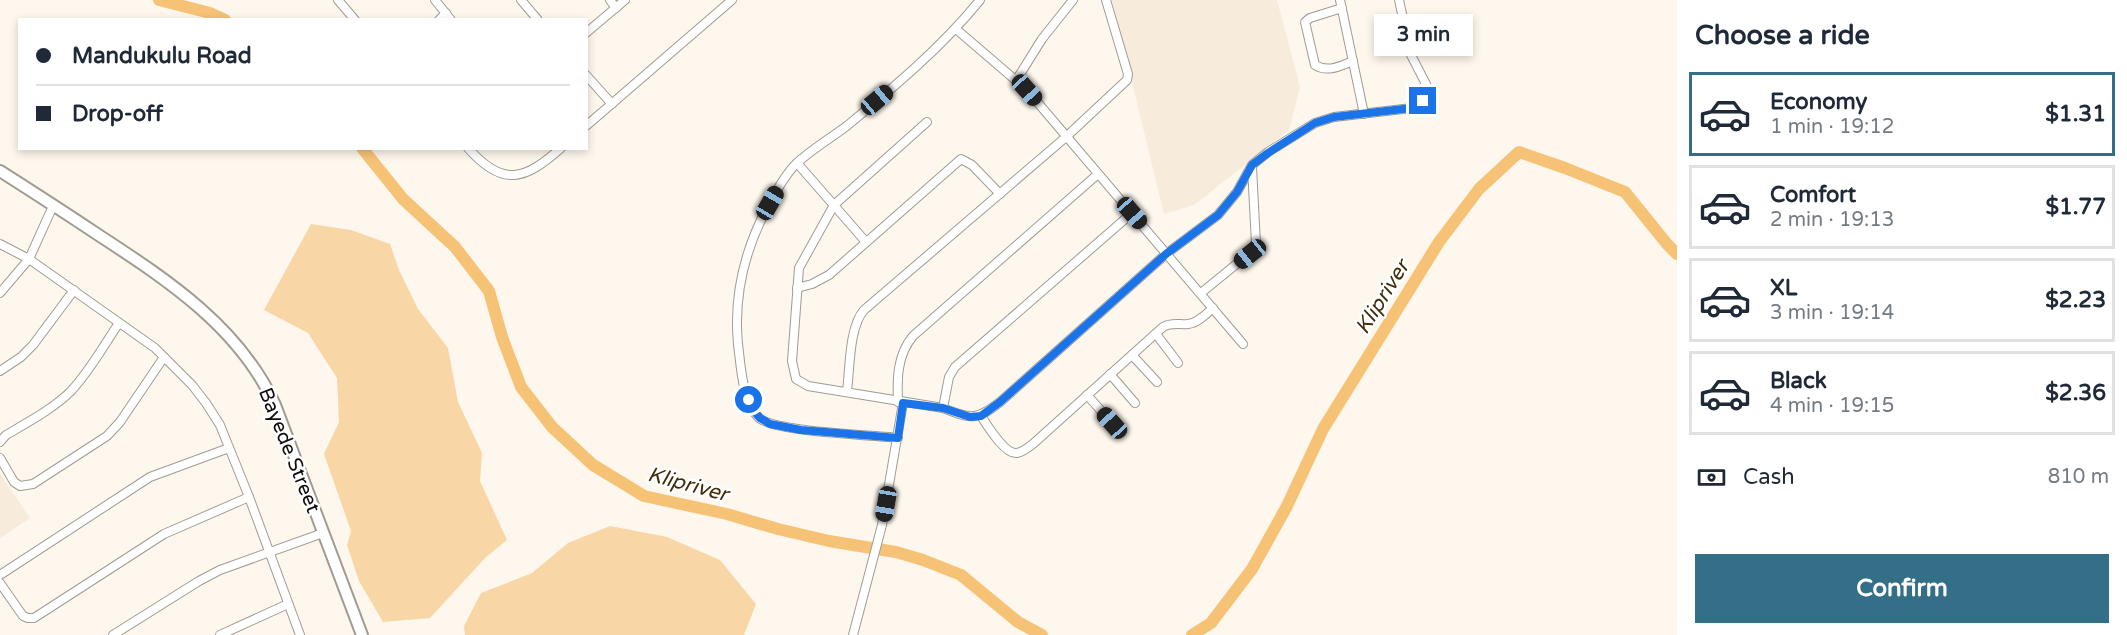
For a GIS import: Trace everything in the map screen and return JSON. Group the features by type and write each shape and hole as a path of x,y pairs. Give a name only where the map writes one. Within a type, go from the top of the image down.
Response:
{"street":[{"path":"338,0 353,18"},
{"path":"435,0 449,16"},
{"path":"521,0 536,18"},
{"path":"610,0 616,8"},
{"path":"588,31 625,0"},
{"path":"588,124 732,0"},
{"path":"898,438 801,430 770,424 760,418 753,410 745,390 737,327 743,269 756,229 779,187 797,164 883,95 956,29 980,0"},
{"path":"1017,79 1035,49 1073,0"},
{"path":"847,391 855,332 860,315 1066,137 1126,82 1128,77 1106,0"},
{"path":"927,122 834,205 799,268 792,361 794,376 808,386 847,391 901,403 943,408 961,415 981,416 1000,402 1166,254 1225,208 1252,165 1284,142 1315,123 1334,117 1412,108 1419,105 1428,94 1429,87 1411,55 1399,0"},
{"path":"1353,61 1329,69 1317,67 1313,62 1305,32 1306,20 1341,4 1353,61 1364,114"},
{"path":"956,29 1017,79 1243,344"},
{"path":"588,77 612,104"},
{"path":"470,150 486,167 510,175 531,171 558,150"},
{"path":"797,288 818,282 829,275 961,159 977,169 1000,194"},
{"path":"797,164 866,242"},
{"path":"1201,293 1250,254 1256,244 1252,165"},
{"name":"Bayede Street","path":"0,171 171,284 210,316 244,354 265,384 276,405 362,635"},
{"path":"853,635 882,525 898,438 901,403 900,362 905,346 913,336 1098,174"},
{"path":"0,293 29,259 51,204"},
{"path":"943,408 949,377 955,367 1132,213"},
{"path":"0,244 29,259 155,348 192,385 206,403 220,425 229,447 300,635"},
{"path":"0,371 21,357 33,345 74,290"},
{"path":"981,416 1005,448 1016,453 1029,447 1169,324 1194,322 1213,308"},
{"path":"0,442 6,435 51,408 71,391 119,323"},
{"path":"1156,334 1178,363"},
{"path":"1132,355 1157,382"},
{"path":"0,458 14,482 20,486 33,484 99,442 114,429 164,357"},
{"path":"1110,374 1135,403"},
{"path":"1087,395 1112,423"},
{"path":"0,575 150,477 229,447"},
{"path":"0,583 23,615 34,618 164,534 249,497"},
{"path":"113,635 220,570 323,533"},
{"path":"219,635 288,604"}],"shaded area":[{"path":"1112,0 1277,0 1300,87 1289,130 1194,205 1164,214"},
{"path":"311,224 351,230 390,244 399,270 418,309 448,348 458,402 482,453 480,481 507,540 486,557 430,618 383,622 359,581 347,545 351,531 324,454 339,422 337,378 308,333 264,310"},
{"path":"0,474 30,518 0,538"},
{"path":"610,526 667,537 720,560 756,604 744,635 465,635 464,626 481,593 532,573 568,543"}],"waterway":[{"name":"Klipriver","path":"159,0 221,18"},
{"name":"Klipriver","path":"364,150 403,199 455,247 489,291 502,337 521,387 552,427 593,465 644,496 727,514 829,541 896,552 923,560 961,575 1018,622 1042,635"},
{"name":"Klipriver","path":"1192,635 1211,623 1252,569 1287,506 1323,429 1439,242 1479,189 1519,152 1625,192 1677,254"}],"route":[{"path":"749,400 753,410 770,424 801,430 898,438 903,403 943,408 970,417 981,416 1000,402 1166,254 1218,215 1237,192 1252,165 1268,153 1315,123 1334,117 1412,108 1423,101"}]}
